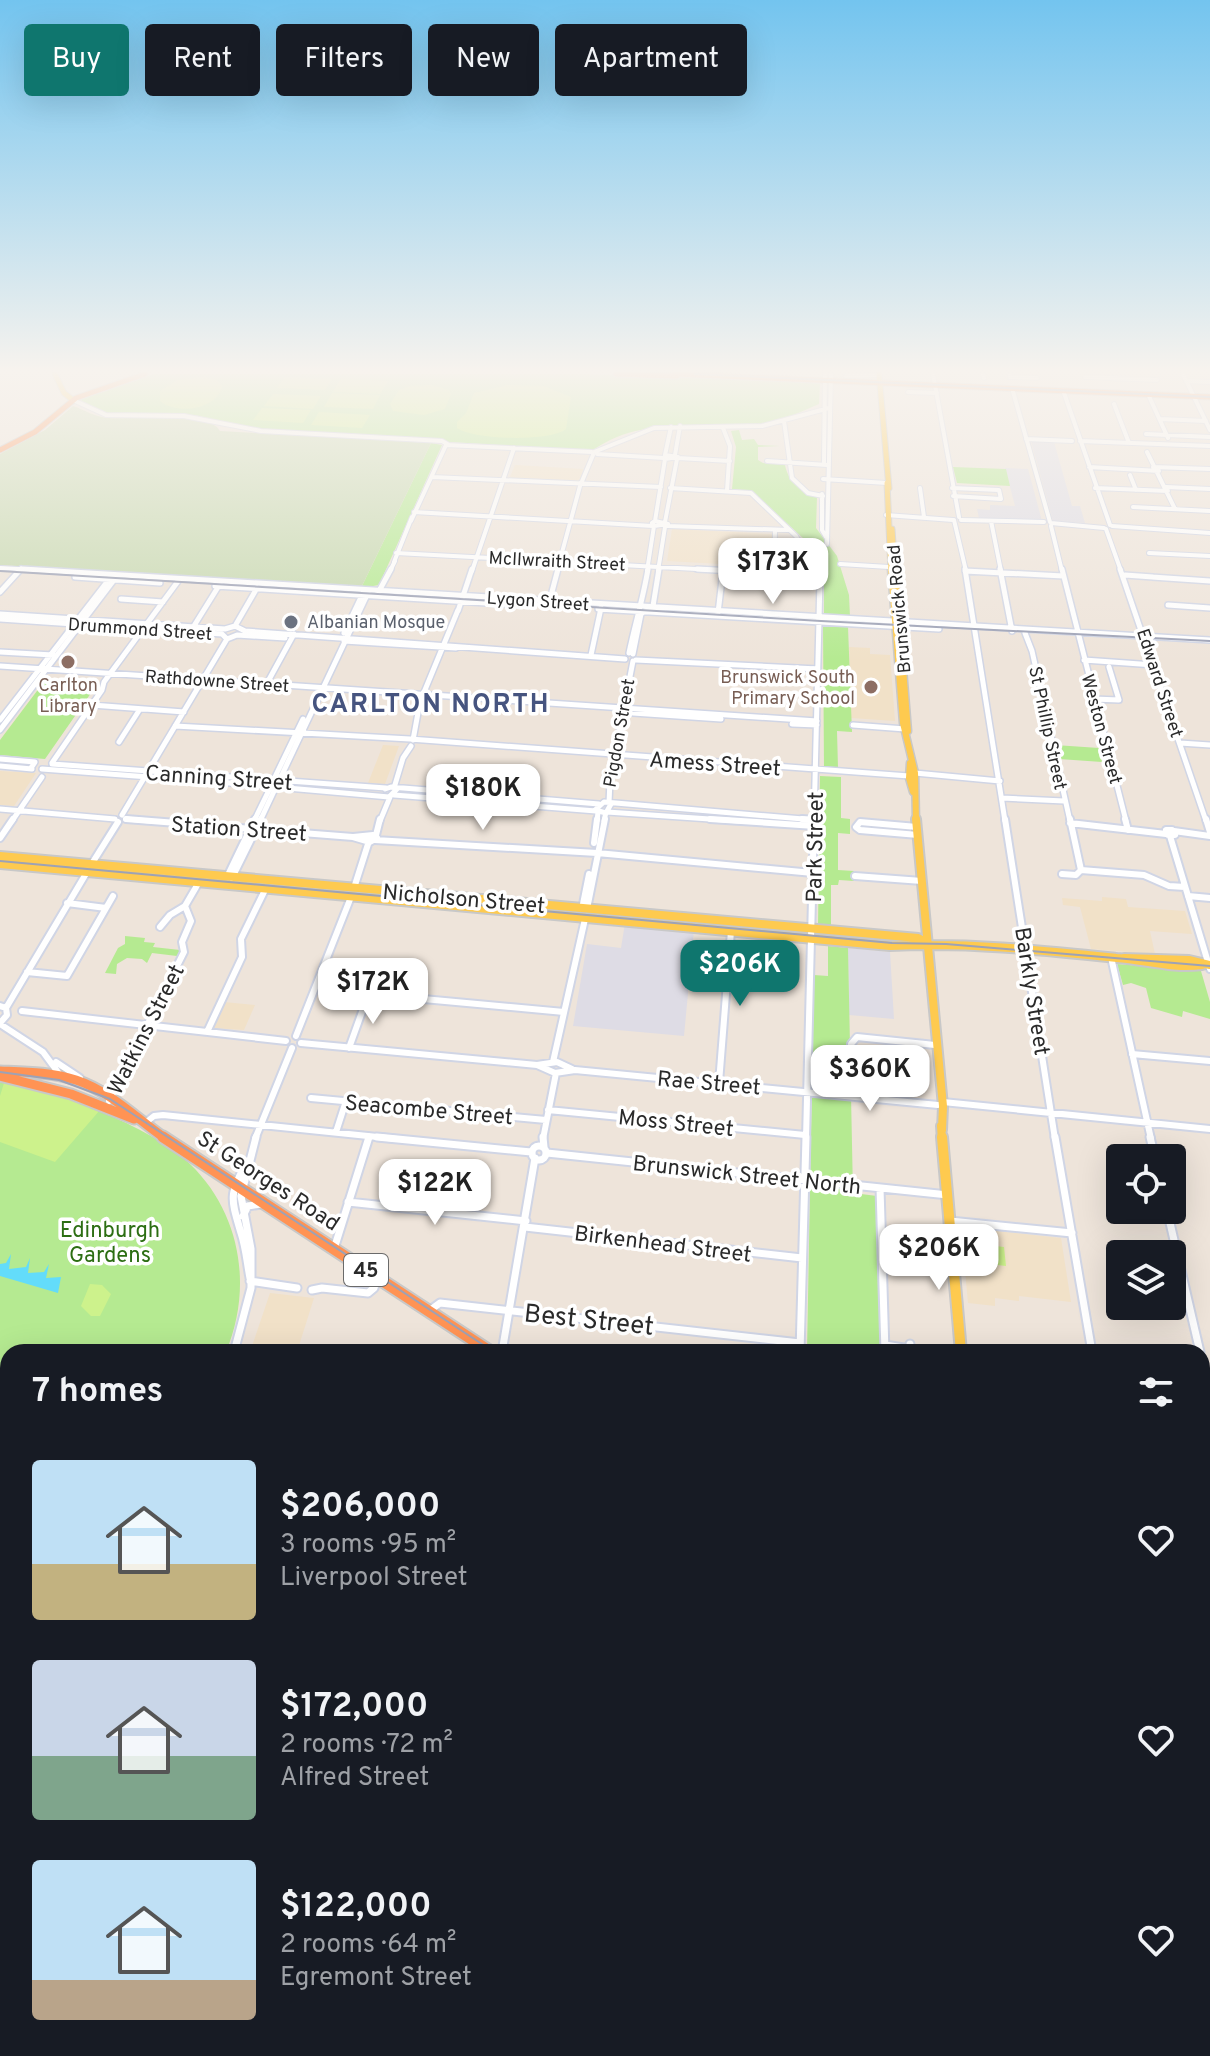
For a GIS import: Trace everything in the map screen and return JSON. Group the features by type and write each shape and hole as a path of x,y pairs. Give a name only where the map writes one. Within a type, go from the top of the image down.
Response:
{"highway":[{"name":"St Georges Road","path":"0,1074 108,1102"},
{"name":"45","path":"0,1074 60,1075 81,1079"},
{"name":"St Georges Road","path":"81,1079 108,1102 479,1344"}],"main road":[{"name":"Brunswick Road","path":"886,470 896,625 922,881 960,1344"},
{"name":"Nicholson Street","path":"0,856 199,882 351,897 443,901 811,935 890,946 927,943 1208,966"},
{"name":"Nicholson Street","path":"0,864 229,877 354,888 443,901"},
{"path":"351,897 354,888"},
{"name":"Nicholson Street","path":"663,921 731,931 811,935"}],"street":[{"path":"379,595 435,470"},
{"path":"354,888 458,611 506,470"},
{"path":"552,605 586,470"},
{"name":"Pigdon Street","path":"539,1153 584,914 594,855 597,811 612,756 649,565 663,470"},
{"path":"640,610 650,608 674,470"},
{"path":"728,491 729,470"},
{"path":"788,470 804,490 824,496"},
{"path":"825,470 827,544"},
{"name":"Barkly Street","path":"949,470 1091,1344"},
{"name":"Weston Street","path":"1034,470 1128,830"},
{"name":"Edward Street","path":"1090,470 1210,834"},
{"path":"1141,470 1159,471 1175,509"},
{"path":"1130,475 1136,490"},
{"path":"432,476 751,493 801,544 819,574"},
{"path":"825,478 887,482"},
{"path":"920,488 924,517"},
{"path":"952,488 1006,490"},
{"path":"1095,488 1210,489"},
{"path":"953,496 1002,502 999,490"},
{"path":"1133,507 1210,511"},
{"path":"416,511 788,529"},
{"path":"889,515 1210,533"},
{"path":"991,521 1012,631"},
{"path":"666,524 775,531 788,529"},
{"path":"774,572 775,531"},
{"name":"McIlwraith Street","path":"399,551 720,571 819,574"},
{"path":"1149,553 1210,556"},
{"path":"840,564 892,567"},
{"name":"Lygon Street","path":"0,570 718,614"},
{"path":"0,592 19,571"},
{"path":"718,614 720,571"},
{"path":"965,571 1061,576"},
{"name":"Park Street","path":"800,1344 819,574"},
{"path":"1125,575 1210,581"},
{"path":"0,730 113,577"},
{"path":"40,767 92,705 109,676 177,582"},
{"path":"191,630 220,584"},
{"path":"235,626 258,587"},
{"path":"229,877 365,594"},
{"path":"121,599 163,602"},
{"path":"1168,605 1210,608"},
{"path":"591,655 601,608"},
{"name":"Lygon Street","path":"650,608 1012,631 1076,630 1210,641"},
{"name":"Drummond Street","path":"0,616 191,630 222,634 227,639 236,635 293,636 818,669"},
{"name":"Drummond Street","path":"191,630 235,626 240,630 293,636"},
{"name":"Lygon Street","path":"1012,631 1076,630"},
{"name":"St Phillip Street","path":"1025,633 1032,651 1081,870"},
{"path":"266,686 293,636"},
{"path":"0,809 117,820 124,817 227,639"},
{"path":"0,652 54,655"},
{"path":"1084,660 1154,665"},
{"path":"1094,699 1119,700 1109,667"},
{"name":"Rathdowne Street","path":"0,668 817,723"},
{"path":"0,720 42,671"},
{"path":"92,705 184,712"},
{"path":"119,742 140,709"},
{"path":"853,725 907,731"},
{"name":"Amess Street","path":"175,726 1000,781"},
{"path":"1180,743 1210,745"},
{"name":"Pigdon Street","path":"594,855 610,804 612,756"},
{"name":"Canning Street","path":"0,759 40,767 144,778 610,804"},
{"name":"Canning Street","path":"0,766 148,771 273,787"},
{"path":"0,838 42,777"},
{"name":"Canning Street","path":"389,792 607,812"},
{"path":"1002,798 1064,801"},
{"path":"610,804 815,823"},
{"path":"607,812 815,823"},
{"name":"Station Street","path":"124,817 814,871"},
{"path":"60,1075 57,1066 2,1022 2,1007 27,972 117,820"},
{"path":"860,822 917,831 860,830 856,826 860,822"},
{"path":"1070,823 1128,830 1210,834"},
{"path":"1170,833 1208,966"},
{"path":"1062,874 1076,875 1081,870 1144,875 1169,886 1185,887"},
{"path":"855,876 922,881"},
{"path":"160,927 170,915 186,906 199,882"},
{"path":"207,1032 242,957 241,939 266,888"},
{"path":"27,972 67,976 113,896"},
{"path":"1188,896 1210,898"},
{"path":"22,1011 286,1041 296,1036 351,897"},
{"path":"67,903 106,908"},
{"name":"Watkins Street","path":"108,1102 185,950 182,942 191,922 186,906"},
{"path":"719,1083 731,931"},
{"path":"1111,957 1152,1144"},
{"path":"349,1048 377,970"},
{"path":"369,994 564,1012"},
{"path":"250,1280 242,1235 231,1209 292,1048 301,1043 296,1036"},
{"path":"853,1096 851,1044 857,1037 935,1045"},
{"path":"286,1041 292,1048"},
{"name":"Rae Street","path":"301,1043 1210,1129"},
{"path":"1132,1054 1210,1061"},
{"path":"46,1057 81,1079"},
{"name":"Seacombe Street","path":"311,1098 546,1120"},
{"path":"336,1132 346,1101"},
{"name":"Moss Street","path":"548,1110 805,1135"},
{"name":"Brunswick Street North","path":"144,1124 159,1115 263,1124 948,1195"},
{"path":"334,1249 369,1136"},
{"path":"504,1344 539,1153"},
{"path":"236,1344 245,1316 251,1255 239,1186"},
{"path":"880,1188 885,1344"},
{"name":"Birkenhead Street","path":"348,1202 802,1258"},
{"path":"243,1220 247,1207 265,1203"},
{"path":"950,1221 1072,1233"},
{"path":"1170,1224 1198,1344"},
{"path":"312,1290 368,1293 374,1288 377,1277"},
{"path":"250,1280 297,1288"},
{"name":"Best Street","path":"429,1311 440,1303 794,1340 797,1344"}],"shaded area":[{"path":"513,470 583,470 580,483 509,479"},
{"path":"1006,470 1028,470 1042,521 979,518 977,509 990,510 990,505 1015,506"},
{"path":"1039,470 1062,470 1072,506 1080,506 1085,523 1053,521"},
{"path":"672,529 774,534 773,567 667,561"},
{"name":"Brunswick South Primary School","path":"849,647 870,648 870,654 890,655 895,721 851,718"},
{"path":"383,745 399,746 385,784 368,783"},
{"path":"0,771 36,773 14,806 0,805"},
{"path":"1102,897 1126,899 1128,907 1185,911 1192,934 1150,931 1155,954 1091,949 1080,907 1063,905 1062,898 1102,901"},
{"path":"625,923 694,930 684,1036 573,1026 587,944 621,948"},
{"path":"848,948 890,952 894,1019 849,1015"},
{"path":"224,1002 255,1005 244,1030 212,1028"},
{"path":"961,1227 1061,1238 1071,1302 1019,1296 1019,1301 995,1298 995,1306 968,1303"},
{"path":"270,1293 314,1298 300,1344 253,1344"}],"green space":[{"path":"0,470 418,470 361,588 0,565"},
{"path":"418,470 431,470 379,585 361,588"},
{"path":"734,470 787,470 796,486 817,497 816,528 837,556 849,595 850,617 824,615 824,578 804,539 752,491 732,489"},
{"path":"954,470 1006,470 1010,486 957,483"},
{"path":"823,625 848,627 852,732 837,731 838,768 824,767"},
{"path":"46,679 98,683 45,759 0,755 0,740"},
{"path":"1055,745 1099,748 1102,762 1059,759"},
{"path":"820,776 841,777 841,818 850,819 850,834 838,833 838,870 854,871 854,881 839,880 838,885 831,885 831,927 818,926"},
{"path":"125,936 145,938 144,942 155,943 153,947 180,950 177,956 152,953 147,963 142,959 127,958 117,964 116,974 105,973 118,948 125,944"},
{"path":"828,946 848,948 853,1193 877,1196 881,1344 807,1344 814,975 828,976"},
{"path":"1117,964 1201,971 1210,1002 1210,1019 1183,1011 1182,1017 1151,1008 1146,988 1131,983 1123,985"},
{"name":"Edinburgh Gardens","path":"0,1082 48,1093 101,1112 172,1149 190,1164 221,1205 231,1228 240,1277 239,1303 229,1344 0,1344"},
{"path":"4,1083 64,1097 100,1110 55,1162 0,1142 0,1096"},
{"path":"971,1243 1004,1247 1006,1266 972,1262"},
{"path":"90,1284 102,1285 111,1294 100,1316 91,1316 81,1306"}],"water":[{"path":"11,1254 9,1269 26,1267 30,1258 28,1273 44,1272 49,1264 46,1278 61,1277 58,1293 0,1276 0,1264 6,1263"}],"tram line":[{"path":"0,571 821,621 1210,641"},
{"path":"0,861 892,943 946,944 1210,966"},
{"path":"0,1072 59,1080 110,1099 482,1344"}],"place":[{"name":"Albanian Mosque","path":"291,622"},
{"name":"Carlton Library","path":"68,662"},
{"name":"Brunswick South Primary School","path":"871,687"}],"district":[{"name":"CARLTON NORTH","path":"431,703"}]}
